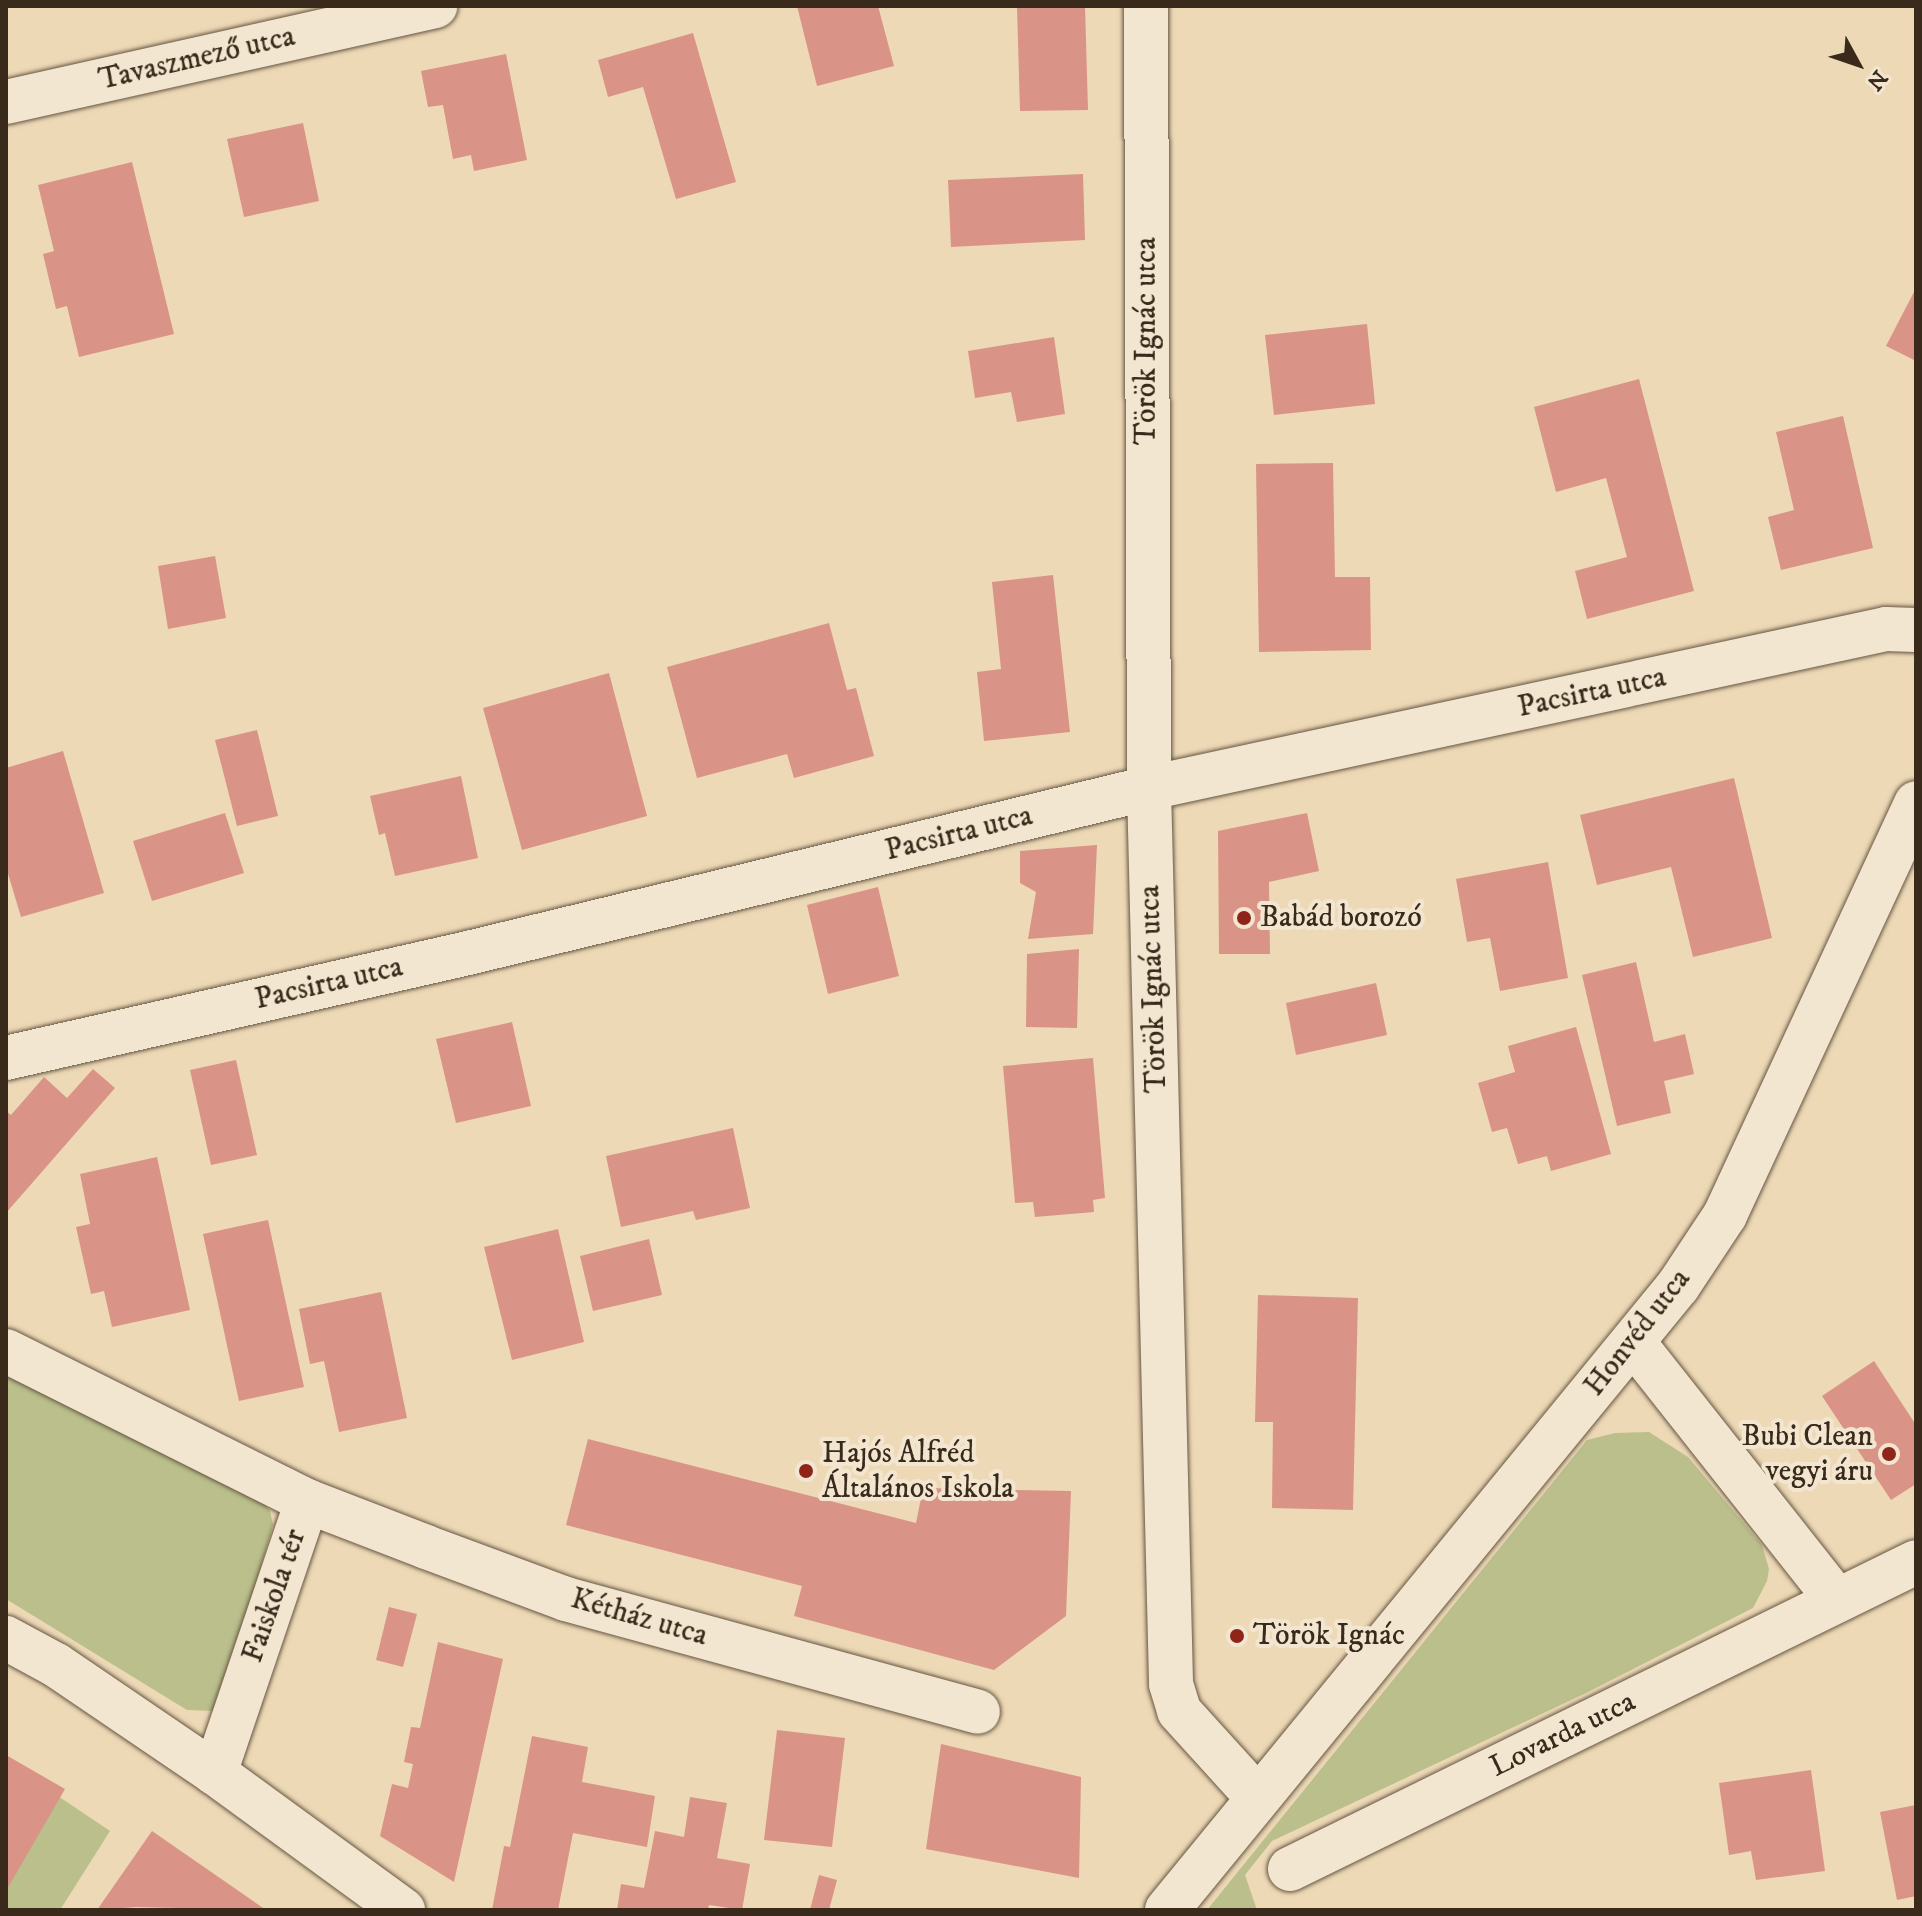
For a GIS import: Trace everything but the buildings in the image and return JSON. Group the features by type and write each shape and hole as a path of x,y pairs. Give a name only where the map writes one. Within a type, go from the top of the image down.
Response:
{"street":[{"name":"Tavaszmező utca","path":"6,102 435,6"},
{"name":"Török Ignác utca","path":"1146,6 1149,788 1171,1684 1179,1711 1257,1797"},
{"name":"Pacsirta utca","path":"6,1058 468,953 1149,788 1886,629 1916,630"},
{"name":"Honvéd utca","path":"1257,1797 1678,1286 1725,1215 1916,803"},
{"path":"1633,1342 1837,1600"},
{"name":"Faiskola tér","path":"6,1351 307,1501 215,1773"},
{"name":"Kétház utca","path":"307,1501 566,1599 978,1712"},
{"name":"Lovarda utca","path":"1290,1869 1916,1562"},
{"path":"6,1638 56,1665 215,1773 403,1910"},
{"path":"1167,1910 1257,1797"}],"green space":[{"path":"6,1364 258,1495 270,1511 273,1525 223,1698 214,1711 187,1710 6,1599"},
{"path":"1649,1432 1688,1457 1762,1545 1769,1569 1767,1581 1753,1608 1586,1693 1272,1841 1245,1875 1257,1910 1207,1910 1587,1440 1615,1433"},
{"path":"46,1788 110,1831 60,1910 6,1910 6,1858"}],"place":[{"name":"Babád borozó","path":"1244,918"},
{"name":"Bubi Clean vegyi áru","path":"1889,1454"},
{"name":"Hajós Alfréd Általános Iskola","path":"806,1471"},
{"name":"Török Ignác","path":"1237,1636"}]}
